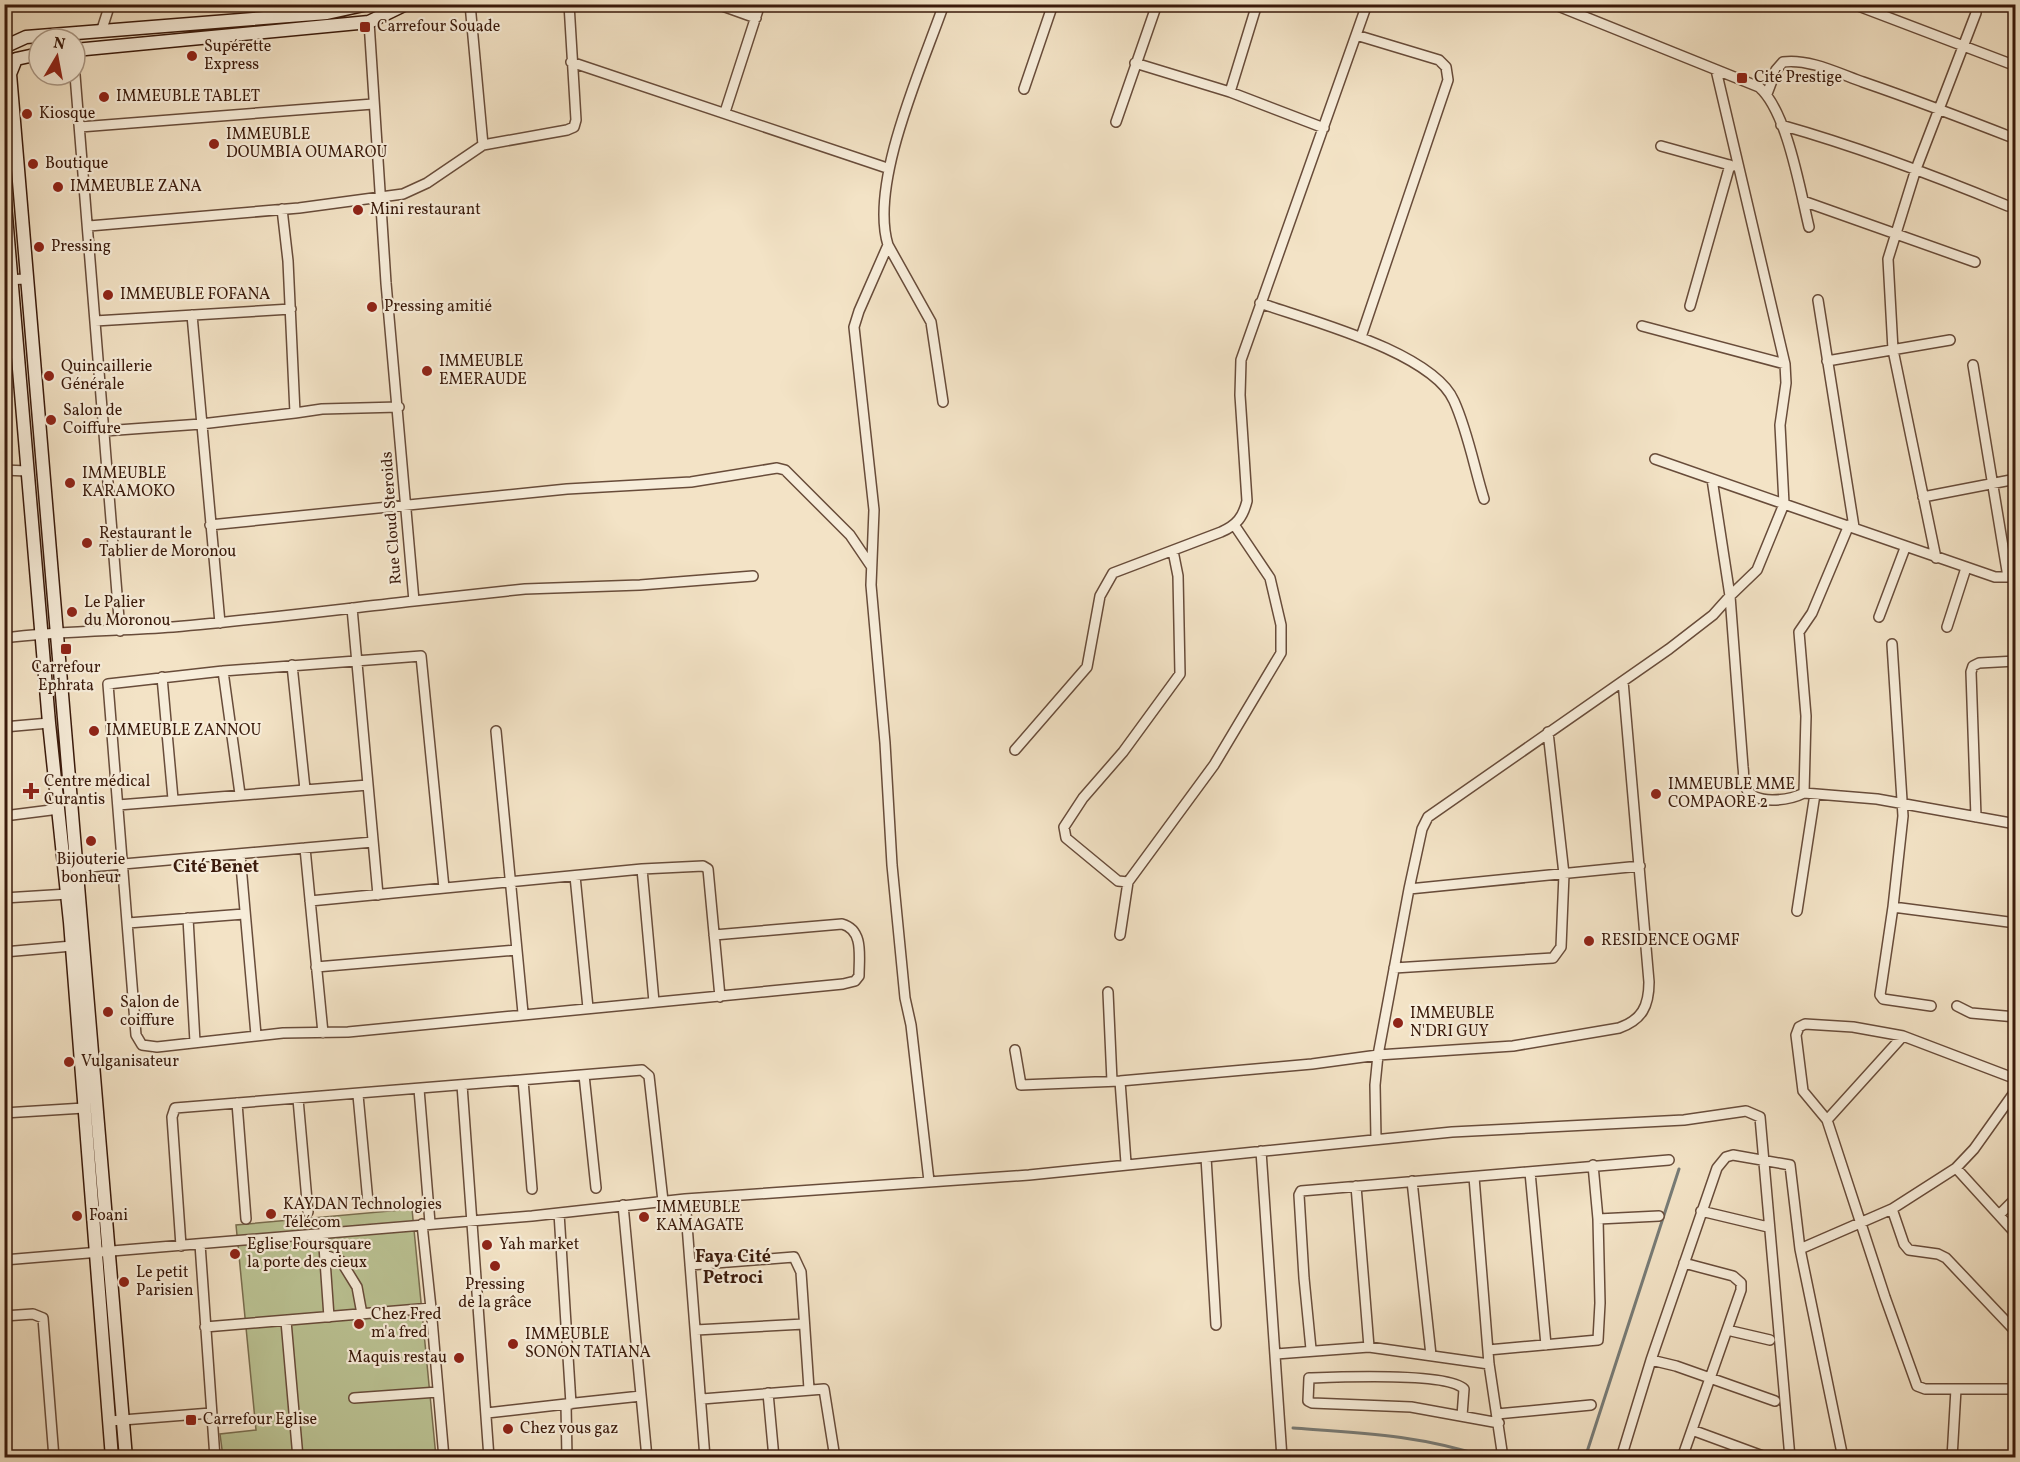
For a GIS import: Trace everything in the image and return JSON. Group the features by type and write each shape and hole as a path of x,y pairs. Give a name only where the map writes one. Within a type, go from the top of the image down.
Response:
{"main road":[{"path":"87,32 102,29 368,4"},
{"path":"87,49 369,22 406,4"},
{"path":"4,46 27,37"},
{"path":"27,57 16,59 10,74 78,868 116,1421 112,1458"},
{"path":"4,192 8,279 49,723 68,894 84,1108 104,1254"},
{"path":"116,1421 126,1458"}],"street":[{"path":"102,29 110,4"},
{"path":"470,4 483,145"},
{"path":"88,226 282,209 404,194 427,183 483,145 574,127 576,120 569,4"},
{"path":"717,4 756,18"},
{"path":"725,112 760,4"},
{"path":"943,402 931,322 888,245 884,231 887,168 944,4"},
{"path":"1024,89 1053,4"},
{"path":"1116,122 1157,4"},
{"path":"1230,92 1257,4"},
{"path":"1015,750 1087,667 1096,611 1105,583 1113,573 1234,526 1244,514 1247,501 1240,395 1241,360 1367,4"},
{"path":"1553,4 1759,87 1767,94 1781,125 1809,227"},
{"path":"1853,4 2016,66"},
{"path":"1936,558 1893,350 1888,259 1894,233 1916,169 1976,13"},
{"name":"Rue Cloud Steroids","path":"4,638 58,631 120,631 220,623 414,601 399,407 379,198 369,22"},
{"path":"1356,35 1439,60 1446,67 1448,80 1361,337"},
{"path":"1767,94 1776,70 1783,62 1793,60 1939,108 2016,139"},
{"path":"571,62 887,168"},
{"path":"1136,63 1230,92 1324,128"},
{"path":"1376,1139 1375,1085 1378,1055 1409,889 1422,829 1428,818 1713,615 1757,570 1784,504 1780,425 1786,382 1785,364 1734,166 1716,70"},
{"path":"76,87 120,631"},
{"path":"80,127 373,104"},
{"path":"1781,125 1839,141 2008,206"},
{"path":"1661,146 1734,166"},
{"path":"1690,306 1734,166"},
{"path":"1803,201 1975,262"},
{"path":"282,209 291,309 295,413"},
{"path":"888,245 859,310 854,327 874,510 871,566 892,865 905,998 911,1025 929,1182"},
{"path":"8,279 26,279"},
{"path":"1804,794 1806,716 1799,632 1812,613 1851,526 1818,300"},
{"path":"1260,303 1361,337 1401,356 1446,388 1454,400 1484,499"},
{"path":"95,321 291,309"},
{"path":"192,315 220,623"},
{"path":"1642,326 1785,364"},
{"path":"1827,361 1950,340"},
{"path":"1655,459 1966,568 1995,577 2012,575 1973,364"},
{"path":"104,431 201,424 322,409 399,407"},
{"path":"210,525 567,489 691,482 777,468 785,470 850,535 871,566"},
{"path":"4,470 27,471"},
{"path":"1712,479 1730,596 1745,788 1752,795 1769,800 1815,794 1901,803 2016,824"},
{"path":"1923,497 2016,479"},
{"path":"1120,935 1128,882 1214,765 1281,653 1281,625 1270,578 1234,526"},
{"path":"1879,617 1905,548"},
{"path":"1128,882 1118,880 1066,838 1063,833 1064,827 1083,798 1123,752 1180,674 1178,576 1173,550"},
{"path":"1947,627 1966,568"},
{"path":"414,601 525,589 640,585 753,576"},
{"path":"352,608 378,895"},
{"path":"1892,644 1903,835 1880,994 1883,999 1931,1006"},
{"path":"444,888 423,659 417,655 223,671 108,684 138,1041 142,1045 157,1047 256,1035 348,1032 523,1013 720,997 855,981 859,976 858,933 853,927 842,924 714,935"},
{"path":"1976,817 1971,672 1973,666 1979,663 2016,661"},
{"path":"292,665 305,789"},
{"path":"223,671 240,794"},
{"path":"162,677 173,799"},
{"path":"1014,1050 1021,1085 1116,1081 1301,1065 1378,1055 1514,1046 1619,1028 1634,1023 1641,1016 1649,995 1623,681"},
{"path":"4,727 49,723"},
{"path":"496,731 523,1013"},
{"path":"1394,968 1553,958 1561,947 1564,874 1548,732"},
{"path":"118,805 368,785"},
{"path":"1797,911 1815,794"},
{"path":"4,816 59,809"},
{"path":"78,868 123,866 373,842"},
{"path":"305,848 323,1033"},
{"path":"240,854 256,1035"},
{"path":"310,901 698,865 708,869 720,997"},
{"path":"1409,889 1640,867"},
{"path":"642,869 654,1002"},
{"path":"575,876 588,1008"},
{"path":"4,898 68,894"},
{"path":"1893,907 2016,923"},
{"path":"128,923 244,914"},
{"path":"188,918 195,1042"},
{"path":"4,952 72,946"},
{"path":"316,967 516,950"},
{"path":"1108,992 1126,1163"},
{"path":"1957,1006 1971,1012 2016,1017"},
{"path":"2016,1079 1903,1036 1852,1027 1805,1024 1799,1027 1797,1045 1803,1091 1827,1120 1917,1386 1925,1389 2016,1389"},
{"path":"1827,1120 1903,1036"},
{"path":"181,1246 172,1117 175,1108 358,1095 642,1070 647,1072 663,1201"},
{"path":"584,1075 596,1188"},
{"path":"523,1080 532,1189"},
{"path":"462,1085 489,1458"},
{"path":"419,1089 425,1223 444,1458"},
{"path":"1800,1249 1892,1209 1956,1168 1974,1149 2016,1090"},
{"path":"358,1095 368,1202"},
{"path":"298,1099 308,1212"},
{"path":"237,1103 246,1219"},
{"path":"4,1113 84,1108"},
{"path":"4,1260 104,1254 324,1232 559,1213 685,1198 1029,1175 1126,1163 1376,1139 1684,1120 1746,1111 1760,1118 1790,1458"},
{"path":"1261,1151 1282,1458"},
{"path":"1621,1458 1683,1263 1717,1168 1726,1157 1745,1155 1790,1166 1800,1249 1843,1458"},
{"path":"1206,1157 1216,1325"},
{"path":"1311,1349 1299,1195 1306,1190 1670,1160"},
{"path":"1488,1350 1592,1342 1599,1336 1598,1220 1593,1165"},
{"path":"1956,1168 2016,1234"},
{"path":"1530,1172 1546,1345"},
{"path":"1474,1177 1489,1364 1502,1439 1503,1458"},
{"path":"1412,1181 1431,1355"},
{"path":"1356,1186 1369,1347"},
{"path":"685,1198 705,1458"},
{"path":"1999,1215 2016,1198"},
{"path":"623,1205 646,1458"},
{"path":"1892,1209 1904,1244 1910,1250 1938,1254 1946,1258 2016,1332"},
{"path":"1701,1211 1768,1227"},
{"path":"559,1213 568,1404 567,1458"},
{"path":"1598,1220 1659,1216"},
{"path":"324,1232 328,1317"},
{"path":"200,1244 215,1458"},
{"path":"325,1255 341,1260 357,1287 362,1314"},
{"path":"690,1265 794,1257 801,1272 808,1389"},
{"path":"1682,1458 1741,1283 1733,1276 1683,1263"},
{"path":"205,1327 431,1308"},
{"path":"4,1316 33,1314 43,1318 54,1458"},
{"path":"286,1321 297,1458"},
{"path":"696,1330 804,1324"},
{"path":"1727,1330 1770,1340"},
{"path":"1276,1354 1311,1349 1369,1347 1489,1364"},
{"path":"1651,1360 1775,1401"},
{"path":"1462,1416 1464,1389 1454,1384 1394,1376 1309,1378 1307,1382 1308,1401 1312,1403 1411,1407 1462,1416 1498,1419 1591,1405"},
{"path":"702,1399 822,1388 825,1391 835,1458"},
{"path":"1952,1458 1956,1389"},
{"path":"354,1398 438,1392"},
{"path":"768,1393 774,1458"},
{"path":"487,1413 641,1396"},
{"path":"116,1421 211,1413"},
{"path":"1692,1430 1768,1458"}],"green space":[{"path":"412,1209 436,1457 223,1457 220,1434 256,1430 236,1225"}],"waterway":[{"path":"1585,1458 1679,1169"},
{"path":"1293,1428 1416,1440 1440,1444 1489,1458"}],"place":[{"name":"Carrefour Souade","path":"365,27"},
{"name":"Supérette Express","path":"192,56"},
{"name":"Cité Prestige","path":"1742,78"},
{"name":"IMMEUBLE TABLET","path":"104,97"},
{"name":"Kiosque","path":"27,114"},
{"name":"IMMEUBLE DOUMBIA OUMAROU","path":"214,144"},
{"name":"Boutique","path":"33,164"},
{"name":"IMMEUBLE ZANA","path":"58,187"},
{"name":"Mini restaurant","path":"358,210"},
{"name":"Pressing","path":"39,247"},
{"name":"IMMEUBLE FOFANA","path":"108,295"},
{"name":"Pressing amitié","path":"372,307"},
{"name":"IMMEUBLE EMERAUDE","path":"427,371"},
{"name":"Quincaillerie Générale","path":"49,376"},
{"name":"Salon de Coiffure","path":"51,420"},
{"name":"IMMEUBLE KARAMOKO","path":"70,483"},
{"name":"Restaurant le Tablier de Moronou","path":"87,543"},
{"name":"Le Palier du Moronou","path":"72,612"},
{"name":"Carrefour Ephrata","path":"66,649"},
{"name":"IMMEUBLE ZANNOU","path":"94,731"},
{"name":"Centre médical Curantis","path":"31,791"},
{"name":"IMMEUBLE MME COMPAORE 2","path":"1656,794"},
{"name":"Bijouterie bonheur","path":"91,841"},
{"name":"RESIDENCE OGMF","path":"1589,941"},
{"name":"Salon de coiffure","path":"108,1012"},
{"name":"IMMEUBLE N'DRI GUY","path":"1398,1023"},
{"name":"Vulganisateur","path":"69,1062"},
{"name":"KAYDAN Technologies Télécom","path":"271,1214"},
{"name":"Foani","path":"77,1216"},
{"name":"IMMEUBLE KAMAGATE","path":"644,1217"},
{"name":"Yah market","path":"487,1245"},
{"name":"Eglise Foursquare la porte des cieux","path":"235,1254"},
{"name":"Pressing de la grâce","path":"495,1266"},
{"name":"Le petit Parisien","path":"124,1282"},
{"name":"Chez Fred m'a fred","path":"359,1324"},
{"name":"IMMEUBLE SONON TATIANA","path":"513,1344"},
{"name":"Maquis restau","path":"459,1358"},
{"name":"Carrefour Eglise","path":"191,1420"},
{"name":"Chez vous gaz","path":"508,1429"}],"district":[{"name":"Cité Benet","path":"216,867"},
{"name":"Faya Cité Petroci","path":"733,1267"}]}
